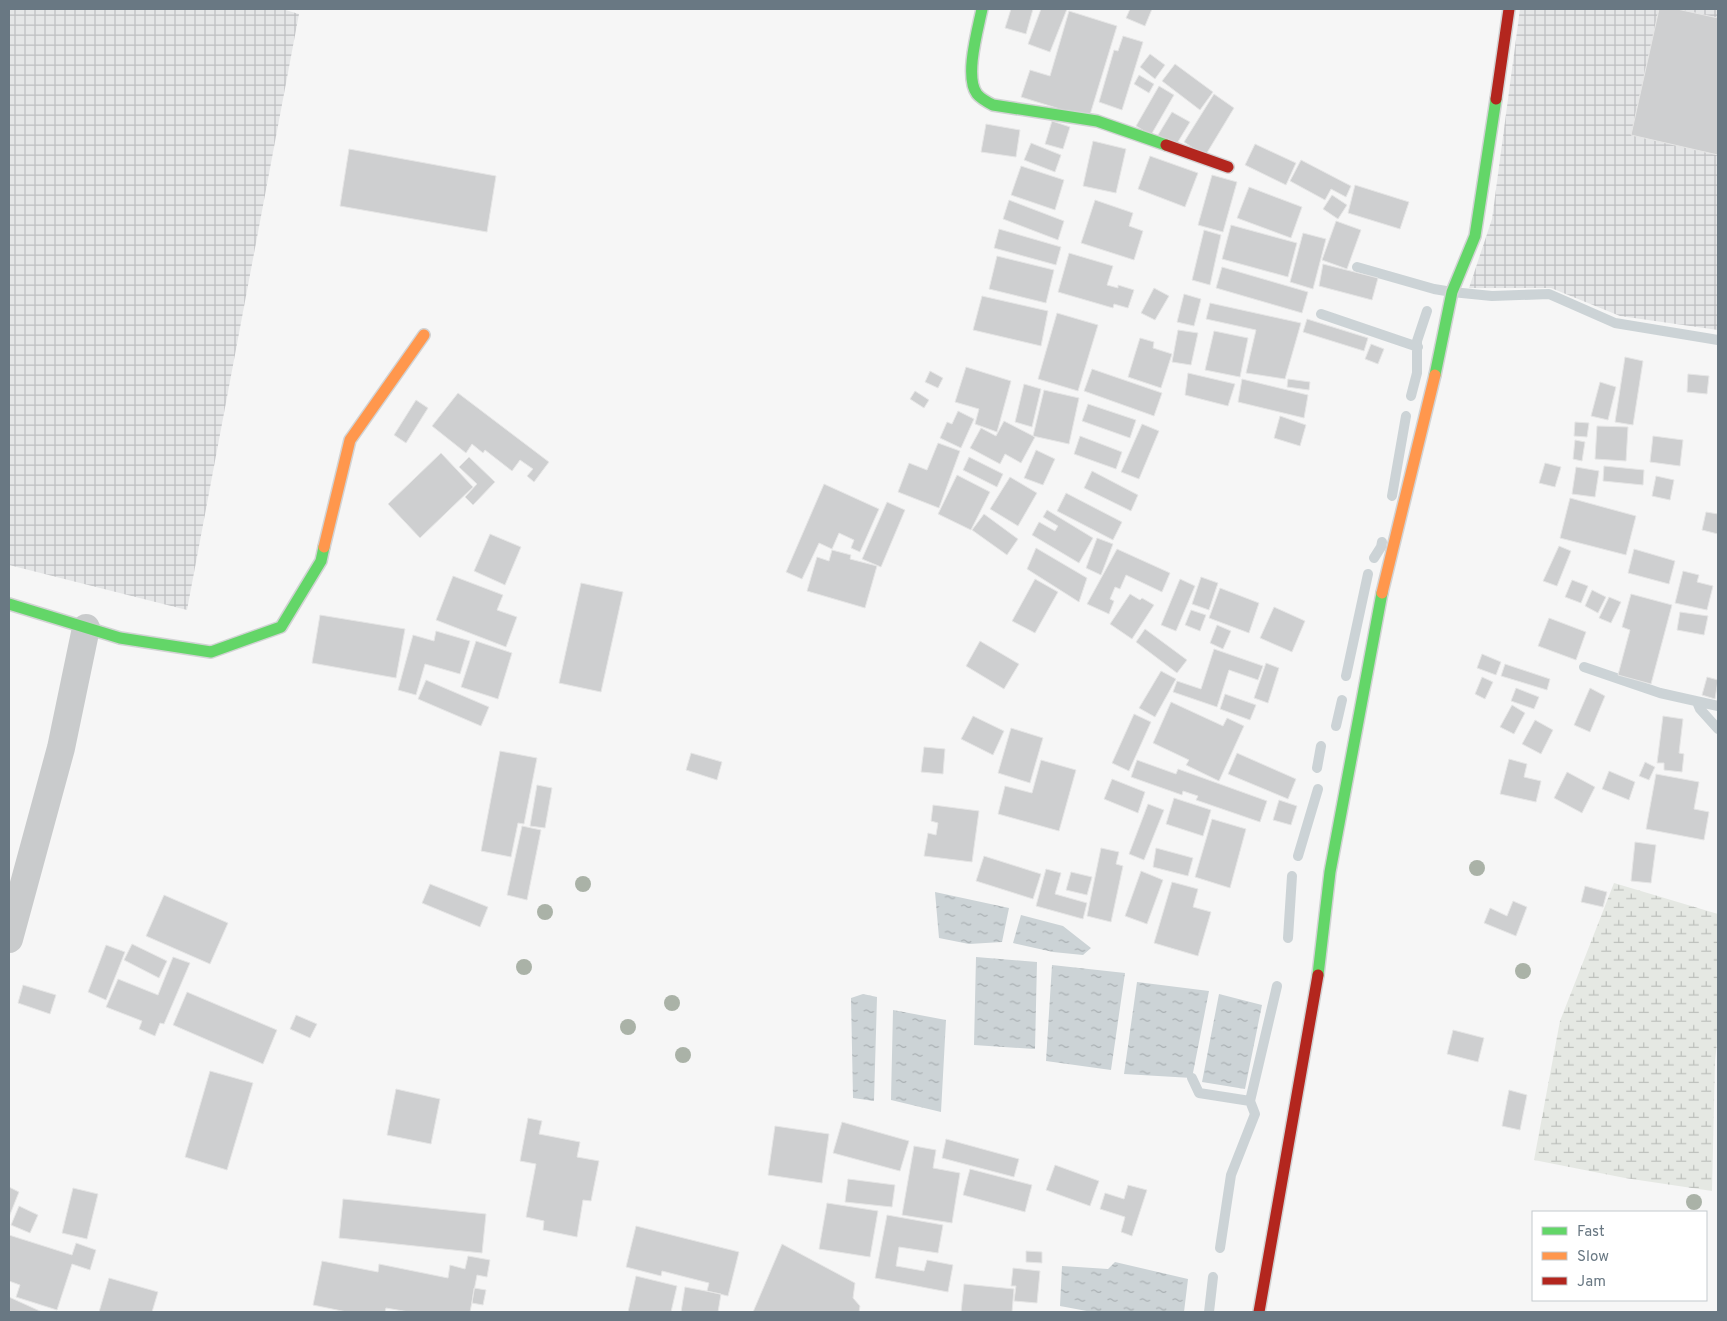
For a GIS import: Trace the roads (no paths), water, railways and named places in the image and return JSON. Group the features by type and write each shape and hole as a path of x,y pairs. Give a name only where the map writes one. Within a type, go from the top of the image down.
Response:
{"street":[{"path":"982,9 973,58 973,82 975,92 981,98 993,105 1097,121 1228,167"},
{"path":"1259,1312 1319,969 1330,872 1380,601 1435,373 1452,292 1474,236 1509,9"},
{"path":"9,604 120,638 211,652 281,627 321,561 350,440 424,334"},
{"path":"9,939 61,748 86,628"}],"water":[{"path":"935,892 1009,908 1002,942 969,944 939,938"},
{"path":"1021,915 1063,926 1091,948 1083,955 1053,952 1013,943"},
{"path":"976,957 1037,962 1035,1049 974,1045"},
{"path":"1052,965 1125,973 1111,1070 1046,1061"},
{"path":"1137,982 1209,991 1192,1078 1124,1074"},
{"path":"863,994 877,997 874,1101 853,1098 851,998"},
{"path":"1219,994 1262,1005 1245,1089 1202,1082"},
{"path":"893,1010 946,1020 941,1112 891,1100"},
{"path":"1115,1262 1188,1279 1184,1312 1092,1312 1060,1306 1062,1266 1108,1269"}],"waterway":[{"path":"1357,267 1434,289 1452,292 1492,296 1549,294 1615,323 1718,340"},
{"path":"1411,396 1417,373 1417,341 1427,311"},
{"path":"1321,314 1418,347"},
{"path":"1392,496 1406,416"},
{"path":"1374,558 1382,542"},
{"path":"1346,676 1368,574"},
{"path":"1584,667 1660,693 1718,706"},
{"path":"1336,726 1342,700"},
{"path":"1697,702 1700,709 1718,729"},
{"path":"1317,768 1321,746"},
{"path":"1298,856 1318,789"},
{"path":"1288,938 1292,876"},
{"path":"1192,1078 1199,1093 1250,1101 1277,986"},
{"path":"1220,1248 1231,1175 1255,1114 1250,1101"},
{"path":"1209,1312 1213,1277"}]}
